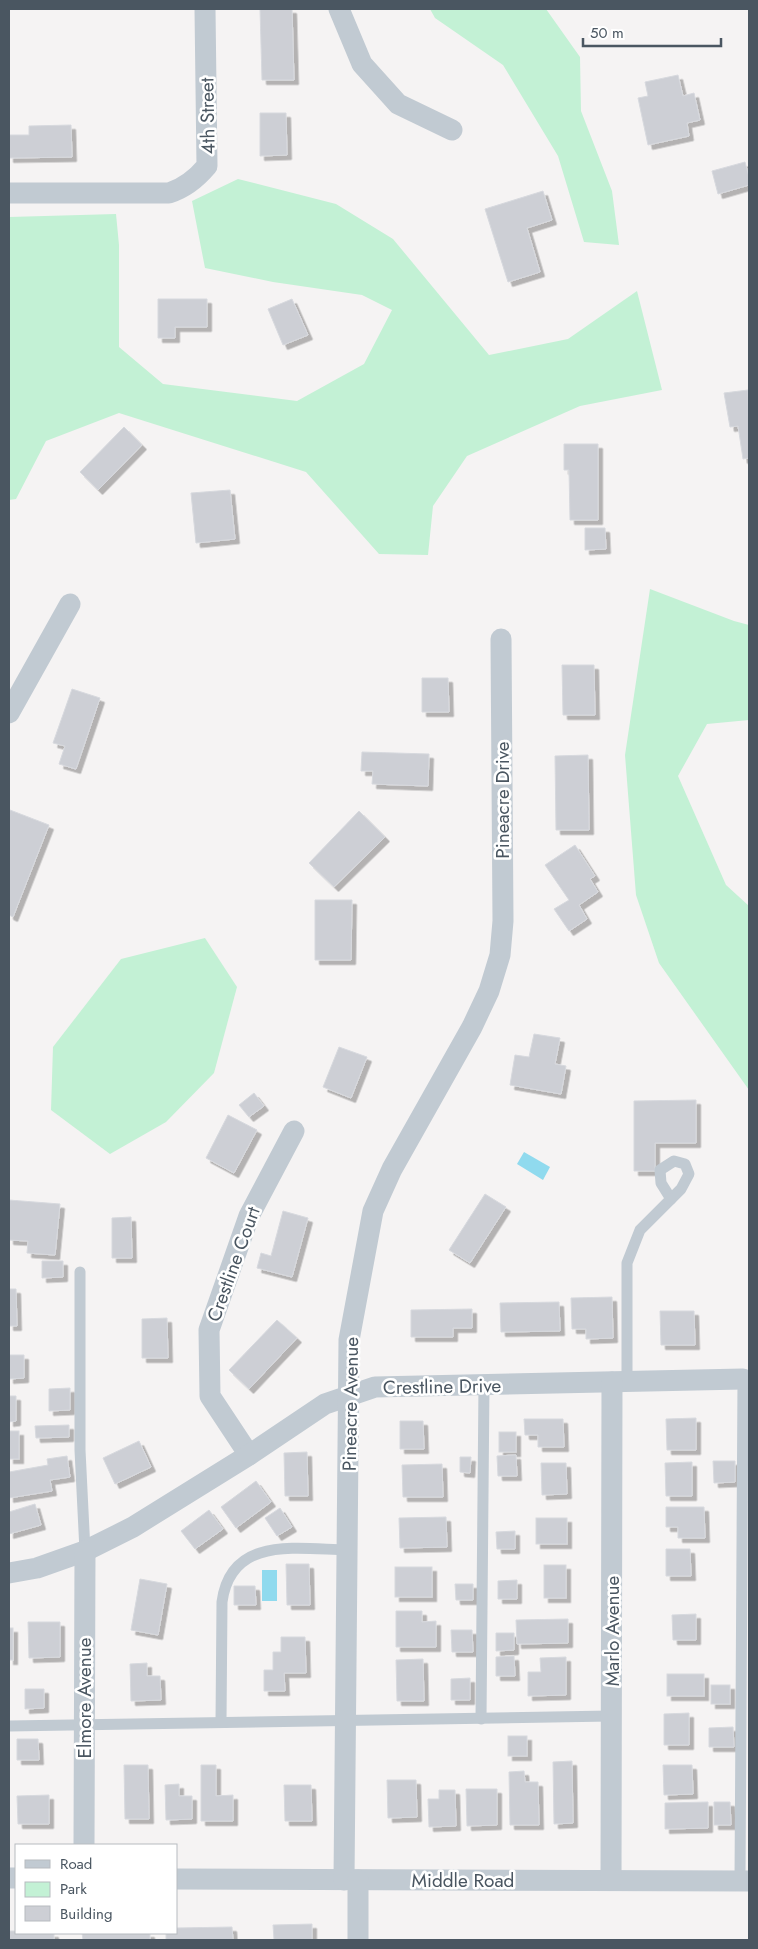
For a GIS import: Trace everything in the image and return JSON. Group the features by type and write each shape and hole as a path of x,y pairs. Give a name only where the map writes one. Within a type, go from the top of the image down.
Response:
{"street":[{"name":"4th Street","path":"9,193 169,193 182,189 197,177 207,166 205,9"},
{"path":"339,9 362,64 398,104 452,130"},
{"path":"9,713 70,604"},
{"name":"Pineacre Drive","path":"499,960 503,921 501,638"},
{"name":"Pineacre Avenue","path":"358,1940 351,1880 346,1721 349,1340 373,1211 392,1169 472,1028 489,991 499,960"},
{"name":"Crestline Court","path":"250,1455 210,1396 209,1330 248,1216 294,1131"},
{"name":"Crestline Drive","path":"9,1573 38,1568 85,1551 133,1527 250,1455 325,1404 375,1387 743,1379"},
{"name":"Marlo Avenue","path":"611,1880 611,1716 620,1382"},
{"name":"Elmore Avenue","path":"84,1844 85,1551"},
{"name":"Middle Road","path":"178,1879 745,1881"}],"lane":[{"path":"620,1382 627,1263 640,1230 671,1199"},
{"path":"80,1272 80,1450 85,1551"},
{"path":"743,1379 745,1881"},
{"path":"481,1718 484,1384"},
{"path":"221,1722 222,1602 224,1587 232,1574 242,1562 250,1557 279,1548 347,1550"},
{"path":"9,1726 611,1716"}],"green space":[{"path":"430,9 546,9 580,57 581,111 612,191 619,245 584,242 558,156 503,65 435,18"},
{"path":"238,179 336,204 393,239 489,355 568,339 637,291 662,390 580,406 467,456 433,506 428,555 379,554 306,472 119,413 46,441 16,499 9,500 9,217 116,214 119,245 119,347 163,384 297,401 364,364 392,310 362,295 273,282 205,268 192,201"},
{"path":"650,589 749,625 749,720 707,724 678,776 726,885 749,906 749,1090 659,963 636,895 625,755"},
{"path":"205,938 237,987 214,1073 166,1122 110,1154 51,1110 53,1047 121,959"}],"water":[{"path":"524,1152 550,1167 543,1180 517,1164"},
{"path":"262,1570 277,1570 277,1601 262,1601"}],"building":[{"path":"260,9 292,9 294,80 262,80"},
{"path":"678,75 683,96 694,93 700,120 687,123 689,136 648,145 638,98 648,96 645,82"},
{"path":"260,113 286,113 287,155 260,156"},
{"path":"71,125 72,157 9,158 9,135 29,135 29,126"},
{"path":"745,162 749,185 718,194 712,171"},
{"path":"543,191 552,220 527,228 540,272 508,282 485,209"},
{"path":"158,299 207,299 207,327 175,327 175,338 158,338"},
{"path":"292,299 308,335 283,345 268,309"},
{"path":"748,390 749,458 743,459 738,426 730,427 724,393"},
{"path":"124,427 142,445 98,490 80,472"},
{"path":"564,444 598,444 598,520 570,520 569,470 564,470"},
{"path":"230,490 235,539 196,543 191,493"},
{"path":"585,528 605,528 606,549 585,550"},
{"path":"562,665 594,665 595,715 563,715"},
{"path":"422,678 448,678 449,712 422,712"},
{"path":"72,689 100,698 76,769 59,764 65,746 53,743"},
{"path":"362,752 429,754 428,786 372,784 373,771 361,771"},
{"path":"588,755 589,830 556,830 555,756"},
{"path":"10,810 49,825 13,917 9,915"},
{"path":"359,811 385,837 334,887 309,863"},
{"path":"575,845 595,876 590,879 598,892 579,905 587,919 569,931 554,909 569,900 545,865"},
{"path":"315,900 352,900 351,960 315,960"},
{"path":"534,1034 560,1038 555,1064 566,1066 561,1094 510,1085 515,1055 529,1057"},
{"path":"339,1047 367,1057 351,1098 323,1087"},
{"path":"254,1093 264,1106 249,1117 239,1105"},
{"path":"696,1100 696,1143 655,1143 655,1171 634,1171 634,1101"},
{"path":"228,1115 257,1130 234,1173 206,1158"},
{"path":"485,1194 506,1207 470,1263 449,1250"},
{"path":"9,1200 60,1204 55,1255 27,1253 28,1241 9,1240"},
{"path":"283,1211 308,1218 292,1277 257,1268 261,1253 271,1256"},
{"path":"131,1217 132,1258 112,1258 112,1218"},
{"path":"42,1261 63,1261 63,1277 42,1278"},
{"path":"9,1289 16,1289 17,1326 9,1326"},
{"path":"612,1297 613,1338 586,1339 586,1329 572,1329 571,1298"},
{"path":"559,1302 560,1331 501,1332 500,1303"},
{"path":"472,1309 472,1328 453,1328 453,1337 411,1337 411,1310"},
{"path":"660,1311 694,1311 695,1345 661,1345"},
{"path":"167,1318 168,1358 142,1358 142,1319"},
{"path":"277,1320 297,1338 249,1389 229,1370"},
{"path":"9,1355 24,1355 24,1378 9,1379"},
{"path":"70,1388 70,1410 49,1411 49,1389"},
{"path":"9,1396 16,1396 16,1421 9,1422"},
{"path":"696,1418 696,1450 667,1450 666,1419"},
{"path":"524,1419 563,1419 564,1447 538,1447 538,1435 525,1435"},
{"path":"400,1421 423,1421 424,1449 400,1449"},
{"path":"69,1425 69,1437 36,1438 35,1426"},
{"path":"9,1431 19,1431 19,1459 9,1459"},
{"path":"499,1432 516,1432 516,1452 499,1452"},
{"path":"139,1441 151,1467 115,1484 103,1458"},
{"path":"307,1452 308,1496 285,1496 284,1453"},
{"path":"516,1455 517,1476 498,1476 497,1456"},
{"path":"67,1456 70,1477 50,1480 52,1491 9,1498 9,1472 48,1465 47,1459"},
{"path":"460,1457 471,1457 470,1473 460,1472"},
{"path":"713,1461 735,1461 735,1482 714,1483"},
{"path":"692,1462 692,1496 666,1496 665,1463"},
{"path":"541,1463 566,1463 567,1494 542,1495"},
{"path":"442,1464 443,1497 403,1497 402,1465"},
{"path":"256,1481 271,1502 236,1528 221,1507"},
{"path":"35,1504 41,1525 9,1534 9,1512"},
{"path":"666,1507 704,1507 705,1538 678,1538 678,1527 666,1527"},
{"path":"280,1508 292,1527 277,1536 265,1518"},
{"path":"209,1510 223,1529 195,1549 181,1531"},
{"path":"446,1517 447,1547 400,1548 399,1518"},
{"path":"536,1518 567,1518 567,1544 536,1544"},
{"path":"515,1531 515,1549 497,1549 496,1532"},
{"path":"666,1549 690,1549 691,1576 666,1576"},
{"path":"286,1564 309,1564 310,1605 287,1605"},
{"path":"544,1565 566,1565 566,1598 544,1598"},
{"path":"395,1567 432,1567 432,1597 395,1597"},
{"path":"140,1579 167,1584 158,1635 131,1630"},
{"path":"517,1580 517,1599 498,1599 498,1581"},
{"path":"455,1584 473,1584 473,1600 456,1600"},
{"path":"234,1586 255,1586 256,1605 234,1605"},
{"path":"396,1611 422,1611 422,1622 436,1621 436,1647 396,1647"},
{"path":"696,1614 696,1640 673,1640 672,1615"},
{"path":"568,1619 568,1643 517,1644 516,1620"},
{"path":"28,1622 60,1622 60,1657 29,1658"},
{"path":"9,1628 13,1628 13,1660 9,1660"},
{"path":"451,1630 472,1630 473,1652 452,1652"},
{"path":"496,1633 514,1633 514,1650 496,1651"},
{"path":"281,1637 305,1637 306,1673 284,1673 285,1691 264,1691 264,1670 273,1670 273,1652 281,1652"},
{"path":"514,1656 515,1676 496,1676 496,1657"},
{"path":"566,1657 566,1695 528,1696 528,1672 541,1672 540,1658"},
{"path":"423,1659 424,1701 397,1701 396,1660"},
{"path":"147,1663 147,1676 160,1676 161,1700 131,1701 130,1664"},
{"path":"667,1674 704,1674 704,1696 667,1696"},
{"path":"470,1678 470,1700 451,1700 451,1679"},
{"path":"711,1685 730,1685 730,1704 711,1704"},
{"path":"25,1689 44,1689 44,1708 25,1709"},
{"path":"689,1713 689,1745 664,1745 664,1714"},
{"path":"733,1727 734,1747 709,1747 709,1728"},
{"path":"508,1736 527,1736 527,1756 508,1756"},
{"path":"17,1739 38,1739 39,1760 17,1760"},
{"path":"572,1761 573,1823 554,1824 553,1762"},
{"path":"124,1765 148,1765 149,1819 125,1819"},
{"path":"201,1765 216,1765 216,1796 233,1795 233,1821 201,1821"},
{"path":"663,1765 692,1765 693,1794 664,1795"},
{"path":"524,1771 525,1782 538,1782 539,1825 510,1825 509,1772"},
{"path":"387,1780 416,1780 417,1817 388,1818"},
{"path":"179,1784 179,1796 192,1796 192,1819 166,1820 165,1785"},
{"path":"284,1785 311,1785 312,1821 285,1821"},
{"path":"466,1789 497,1789 497,1825 467,1826"},
{"path":"439,1790 455,1790 456,1826 429,1827 428,1799 439,1799"},
{"path":"49,1795 49,1824 18,1824 17,1796"},
{"path":"708,1802 708,1828 665,1829 665,1803"},
{"path":"714,1802 730,1802 731,1825 714,1825"},
{"path":"312,1924 312,1940 274,1940 273,1925"},
{"path":"232,1927 233,1940 166,1940 166,1934 178,1934 178,1928"},
{"path":"9,1931 15,1931 15,1934 54,1934 54,1940 9,1940"},
{"path":"82,1934 150,1934 150,1940 83,1940"}]}
